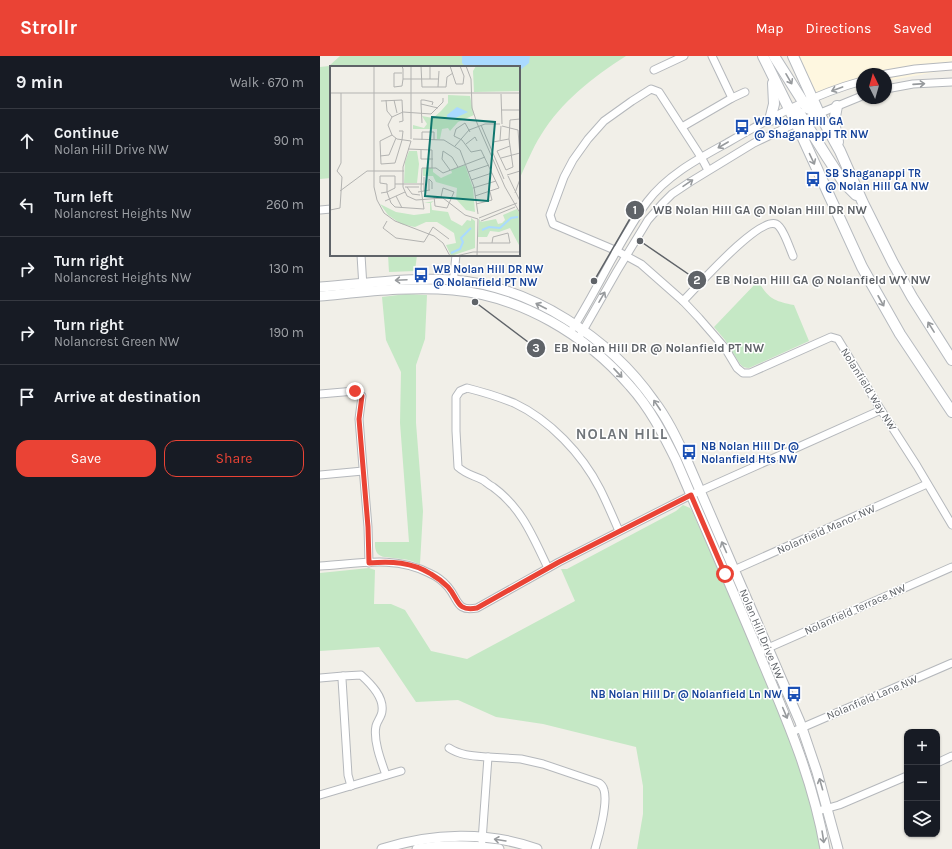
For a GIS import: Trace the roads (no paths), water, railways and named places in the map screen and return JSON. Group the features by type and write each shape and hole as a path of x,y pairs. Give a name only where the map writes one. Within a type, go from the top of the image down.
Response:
{"main road":[{"path":"762,56 789,109 795,110 800,114 800,122 862,267 900,334 952,412"},
{"path":"774,56 803,103 807,108 819,113"},
{"path":"793,56 819,113 840,151 863,203 904,283 952,360"},
{"path":"770,120 774,104 773,79"},
{"path":"837,106 834,122 840,151"},
{"path":"800,122 827,157 844,183 863,203"}],"street":[{"path":"654,70 684,56"},
{"path":"712,56 732,98"},
{"path":"892,73 915,69 952,66"},
{"path":"892,88 913,84 952,82"},
{"path":"570,333 617,251 647,203 660,186 679,171 701,157 789,109 812,98 856,83"},
{"name":"Nolanfield Way NW","path":"682,127 659,92 651,89 604,122 581,149 564,177 550,216 553,224 617,251 641,264 683,301 712,332 725,348 737,368 743,373 750,373 831,337 838,339 952,525"},
{"path":"708,170 682,127 745,92"},
{"path":"578,339 648,220 672,194 708,170 754,143 819,113 856,98"},
{"path":"320,210 330,209"},
{"path":"683,301 735,247 767,224 776,224 781,228 793,256"},
{"path":"361,256 363,288"},
{"path":"453,290 456,256"},
{"name":"Nolan Hill Drive NW","path":"320,296 423,279 453,280 489,286 504,290 536,303 575,325 608,350 626,367 654,401 667,421 682,450 734,570 805,767 818,811 825,849"},
{"name":"Nolan Hill Drive NW","path":"320,287 411,288 453,290 475,293 522,307 544,317 570,333 615,369 643,402 662,432 676,460 725,574 802,728 817,772 838,849"},
{"path":"548,568 521,514 495,489 482,480 465,473 458,467 456,397 460,391 467,388 514,404 541,420 558,434 589,470 600,488 619,531"},
{"path":"320,394 355,391 362,396 359,419 368,527 369,563"},
{"path":"320,566 393,562 403,563 430,573 445,584 461,607 468,610 477,608 548,568 691,495 881,410"},
{"path":"320,475 363,471"},
{"name":"Nolanfield Manor NW","path":"725,574 927,484"},
{"name":"Nolanfield Terrace NW","path":"763,650 952,567"},
{"name":"Nolanfield Lane NW","path":"792,732 952,663"},
{"path":"320,678 361,675 370,683 382,701 382,712 376,726 376,736 380,759 386,775"},
{"path":"343,676 348,775 351,786"},
{"path":"449,748 463,755 521,759 543,764 599,782 603,786 605,795 602,822 595,849"},
{"path":"940,761 952,756"},
{"path":"482,842 488,757"},
{"path":"320,795 401,771"},
{"path":"818,811 864,795 904,777"},
{"path":"382,849 411,845 430,838 454,836 482,842 499,849"},
{"path":"417,849 503,840 537,849"}],"water":[{"path":"462,56 530,56 529,63 520,70 520,66 465,66 462,63"}],"place":[{"name":"WB Nolan Hill GA @ Shaganappi TR NW","path":"742,127"},
{"name":"SB Shaganappi TR @ Nolan Hill GA NW","path":"813,179"},
{"name":"EB Nolan Hill GA @ Nolanfield WY NW","path":"640,241"},
{"name":"WB Nolan Hill DR NW @ Nolanfield PT NW","path":"421,275"},
{"name":"WB Nolan Hill GA @ Nolan Hill DR NW","path":"594,281"},
{"name":"EB Nolan Hill DR @ Nolanfield PT NW","path":"475,302"},
{"name":"NB Nolan Hill Dr @ Nolanfield Hts NW","path":"689,452"},
{"name":"NB Nolan Hill Dr @ Nolanfield Ln NW","path":"794,694"}],"district":[{"name":"NOLAN HILL","path":"622,434"}]}
